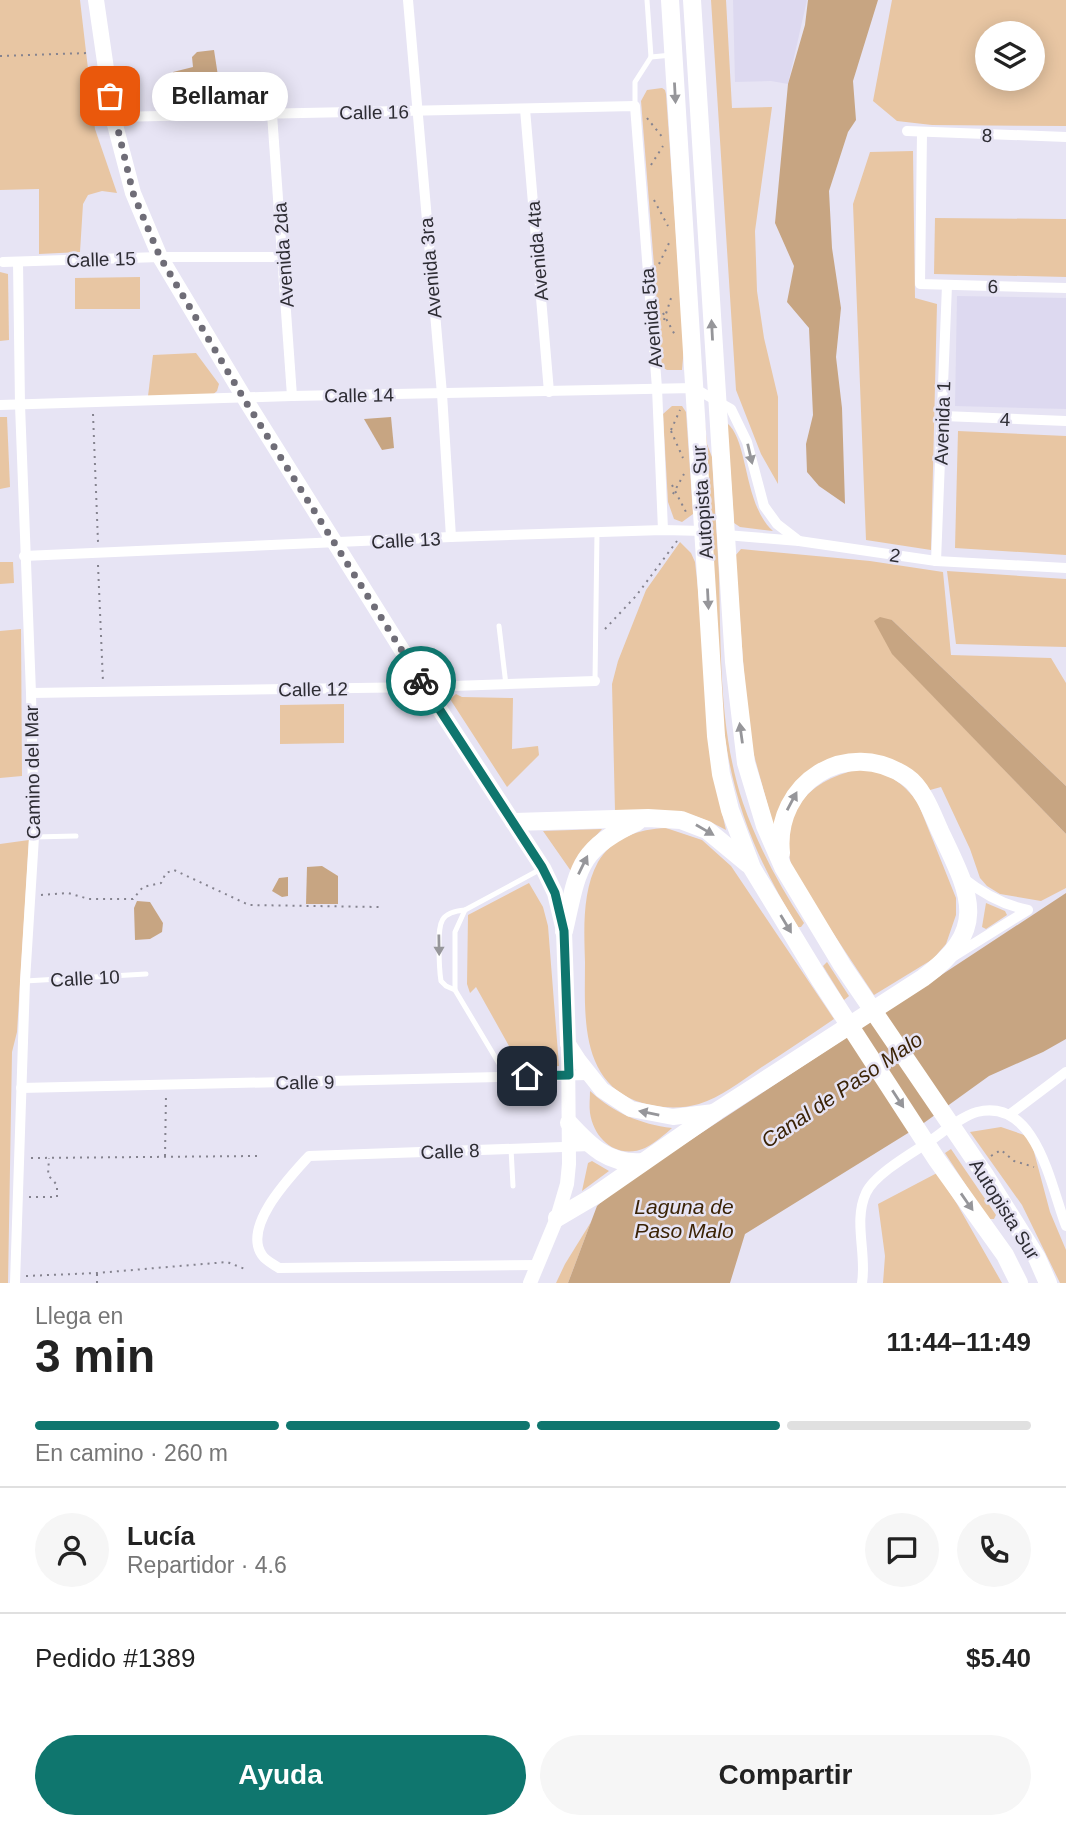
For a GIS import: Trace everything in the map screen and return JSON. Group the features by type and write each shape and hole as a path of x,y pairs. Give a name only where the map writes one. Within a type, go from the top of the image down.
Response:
{"highway":[{"name":"Autopista Sur","path":"670,0 716,736 721,774 730,810 752,868 820,980 937,1160 997,1244 1019,1283"},
{"name":"Autopista Sur","path":"692,0 737,698 746,763 765,826 783,867 842,965 1019,1229 1037,1258 1048,1283"},
{"path":"557,1218 596,1195 716,1111 945,962 960,943 966,926 967,891 962,877 933,814 913,782 883,766 859,762 840,765 806,782 796,792 781,833 783,867"},
{"path":"564,931 574,884 591,850 610,835 648,818"},
{"path":"514,822 648,818 681,820 698,825 752,868"},
{"path":"803,951 825,936"},
{"path":"569,1123 592,1146 618,1161 642,1162"},
{"path":"997,1244 1019,1229"}],"main road":[{"path":"96,0 113,117 133,193 160,257 244,399 425,687 514,822 555,893 564,931 569,1147 566,1184 557,1218 530,1283"},
{"path":"568,1044 589,1075 610,1097 631,1109 673,1117 716,1111"}],"street":[{"name":"Avenida 3ra","path":"408,0 442,394 451,537"},
{"name":"Calle 16","path":"113,117 635,106"},
{"name":"Avenida 5ta","path":"635,106 657,388 663,530"},
{"name":"Avenida 4ta","path":"525,109 549,392"},
{"name":"Avenida 2da","path":"272,114 292,396"},
{"name":"8","path":"907,131 1066,137"},
{"name":"6","path":"922,133 920,285 1066,288"},
{"name":"Calle 15","path":"3,262 160,257 284,257"},
{"name":"Camino del Mar","path":"15,1280 25,981 34,837 31,693 24,556 18,262"},
{"name":"Avenida 1","path":"936,561 947,285"},
{"name":"Calle 14","path":"0,405 657,388 694,388 716,398"},
{"path":"716,398 731,409 737,419 747,442 764,506 778,524 799,541"},
{"name":"4","path":"943,416 1066,421"},
{"name":"Calle 13","path":"24,556 451,537 704,531"},
{"name":"2","path":"726,536 799,541 936,561 1066,568"},
{"name":"Calle 12","path":"31,693 425,687 595,681"},
{"path":"945,962 1028,910 1009,906 980,891 962,877"},
{"path":"1009,1115 1066,1072"},
{"name":"Calle 9","path":"21,1088 589,1075"},
{"path":"862,1283 860,1218 865,1194 874,1181 975,1112 991,1111 1009,1115 1023,1126 1044,1159 1065,1222"},
{"name":"Calle 8","path":"539,1265 279,1268 262,1256 257,1241 258,1229 272,1200 309,1156 592,1146"}],"lane":[{"path":"635,106 635,82 651,57 647,0"},
{"path":"651,57 674,55"},
{"path":"595,681 597,532"},
{"path":"499,626 506,685"},
{"path":"34,837 76,836"},
{"path":"455,990 441,981 439,929 446,915 452,911 465,910 542,867"},
{"path":"465,910 455,932 455,990 507,1077"},
{"name":"Calle 10","path":"25,981 146,974"},
{"path":"511,1149 513,1186"}],"path":[{"path":"0,56 103,53"},
{"path":"643,124 642,112 666,141"},
{"path":"665,128 667,154"},
{"path":"646,160 647,172 666,141"},
{"path":"654,201 672,235"},
{"path":"671,221 673,247"},
{"path":"659,264 672,235"},
{"path":"662,326 672,295"},
{"path":"661,310 675,335"},
{"path":"672,407 682,406"},
{"path":"682,406 683,420"},
{"path":"667,438 682,406"},
{"path":"667,423 685,462 684,448"},
{"path":"668,502 686,471 687,483"},
{"path":"671,482 689,519 688,507"},
{"path":"597,637 636,596 685,531"},
{"path":"31,895 68,893 89,899 133,899 143,887 161,883 166,873 174,870 249,905 379,907"},
{"path":"165,1157 166,1085"},
{"path":"978,1165 1001,1150 1014,1161 1048,1171"},
{"path":"19,1158 257,1156"},
{"path":"18,1198 57,1197 57,1185 48,1175 49,1158"},
{"path":"15,1280 228,1262 245,1269"},
{"path":"97,1273 97,1283"}],"shaded area":[{"path":"0,0 80,0 95,129 117,193 102,191 88,195 83,204 80,252 39,254 39,189 0,190"},
{"path":"711,0 726,0 732,108 772,107 755,231 757,291 764,338 778,397 778,484 761,454 736,390"},
{"path":"733,0 807,0 788,84 771,81 735,82"},
{"path":"892,0 1066,0 1066,126 932,125 897,121 873,101"},
{"path":"662,88 666,94 684,347 682,370 667,370 662,367 641,101 647,90"},
{"path":"913,151 915,298 937,304 931,550 866,540 853,204 870,152"},
{"path":"935,218 1066,219 1066,277 934,274"},
{"path":"0,272 8,274 9,340 0,341"},
{"path":"140,277 140,309 75,309 75,278"},
{"path":"957,296 1066,298 1066,409 955,406"},
{"path":"196,353 219,384 217,391 210,397 148,396 153,355"},
{"path":"672,406 682,406 686,412 693,514 682,522 674,519 668,502 663,414"},
{"path":"704,414 707,444 712,457 721,662 729,748 743,803 755,835 804,923 801,927 798,927 770,878 748,829 727,751"},
{"path":"0,417 7,417 10,487 0,489"},
{"path":"727,423 739,444 756,505 773,531 740,527 734,523"},
{"path":"958,431 1066,436 1066,555 955,548"},
{"path":"680,542 691,553 695,562 709,730 726,830 684,813 615,811 612,684 618,661 646,590"},
{"path":"741,549 870,561 943,572 951,655 1051,658 1066,683 1066,786 892,620 893,654 1066,834 1066,888 1041,901 1000,894 980,878 970,849 941,787 930,790 838,758 774,828 749,737 735,556"},
{"path":"0,562 13,562 14,583 0,584"},
{"path":"947,571 1066,579 1066,647 956,644"},
{"path":"21,629 22,776 0,778 0,631"},
{"path":"456,694 462,697 513,698 512,749 538,746 539,755 507,787 450,699"},
{"path":"344,704 344,743 280,744 280,705"},
{"path":"859,769 893,778 918,803 956,898 956,915 946,944 933,959 874,995 792,871 789,850 793,817 800,803 824,782"},
{"path":"666,828 702,840 731,866 834,1019 723,1093 699,1104 675,1108 636,1101 617,1091 604,1077 589,1042 585,1002 585,911 589,885 598,862 611,847 627,836"},
{"path":"602,829 584,849 573,874 543,831"},
{"path":"29,840 17,1032 12,1052 8,1283 0,1283 0,844"},
{"path":"529,883 543,907 548,926 559,1066 512,1069 507,1062 513,1053 476,987 470,993 467,984 468,915"},
{"path":"986,903 1005,911 1007,915 986,929 982,927"},
{"path":"827,962 849,996 844,1000 823,966"},
{"path":"590,1091 608,1106 628,1116 649,1124 672,1128 645,1148 635,1151 617,1149 596,1132 590,1110"},
{"path":"1001,1127 1030,1137 1050,1212 1066,1250 1066,1283 1060,1283 1022,1205 970,1132"},
{"path":"951,1149 996,1215 994,1219 988,1219 945,1153"},
{"path":"592,1161 609,1171 582,1191 588,1163"},
{"path":"937,1173 1002,1283 883,1283 885,1256 878,1204"},
{"path":"591,1222 568,1283 556,1283 565,1264"}],"water":[{"path":"808,0 878,0 853,81 856,120 848,132 829,191 832,248 841,308 836,357 842,408 845,504 819,486 807,472 806,444 813,415 809,328 787,302 794,266 775,223 788,84 805,25"},
{"path":"214,50 220,89 176,91 173,72 193,67 192,57 197,52"},
{"path":"391,417 394,448 382,450 364,419"},
{"path":"880,617 892,620 1066,786 1066,834 892,654 874,621"},
{"path":"322,866 338,876 338,904 306,904 307,867"},
{"path":"288,877 288,896 282,897 272,891 279,878"},
{"name":"Laguna de Paso Malo","path":"1066,893 1066,1039 989,1076 921,1125 745,1234 730,1283 568,1283 597,1206 616,1189"},
{"path":"137,901 150,902 163,923 162,932 150,939 135,940 134,908"}],"way so far":[{"path":"110,96 133,193 160,257 244,399 421,681"}],"place":[{"name":"Bellamar","path":"110,96"}],"route":[{"path":"421,681 514,822 555,893 564,931 569,1075 527,1076"}],"water label":[{"name":"Canal de Paso Malo","path":"842,1090"}]}
